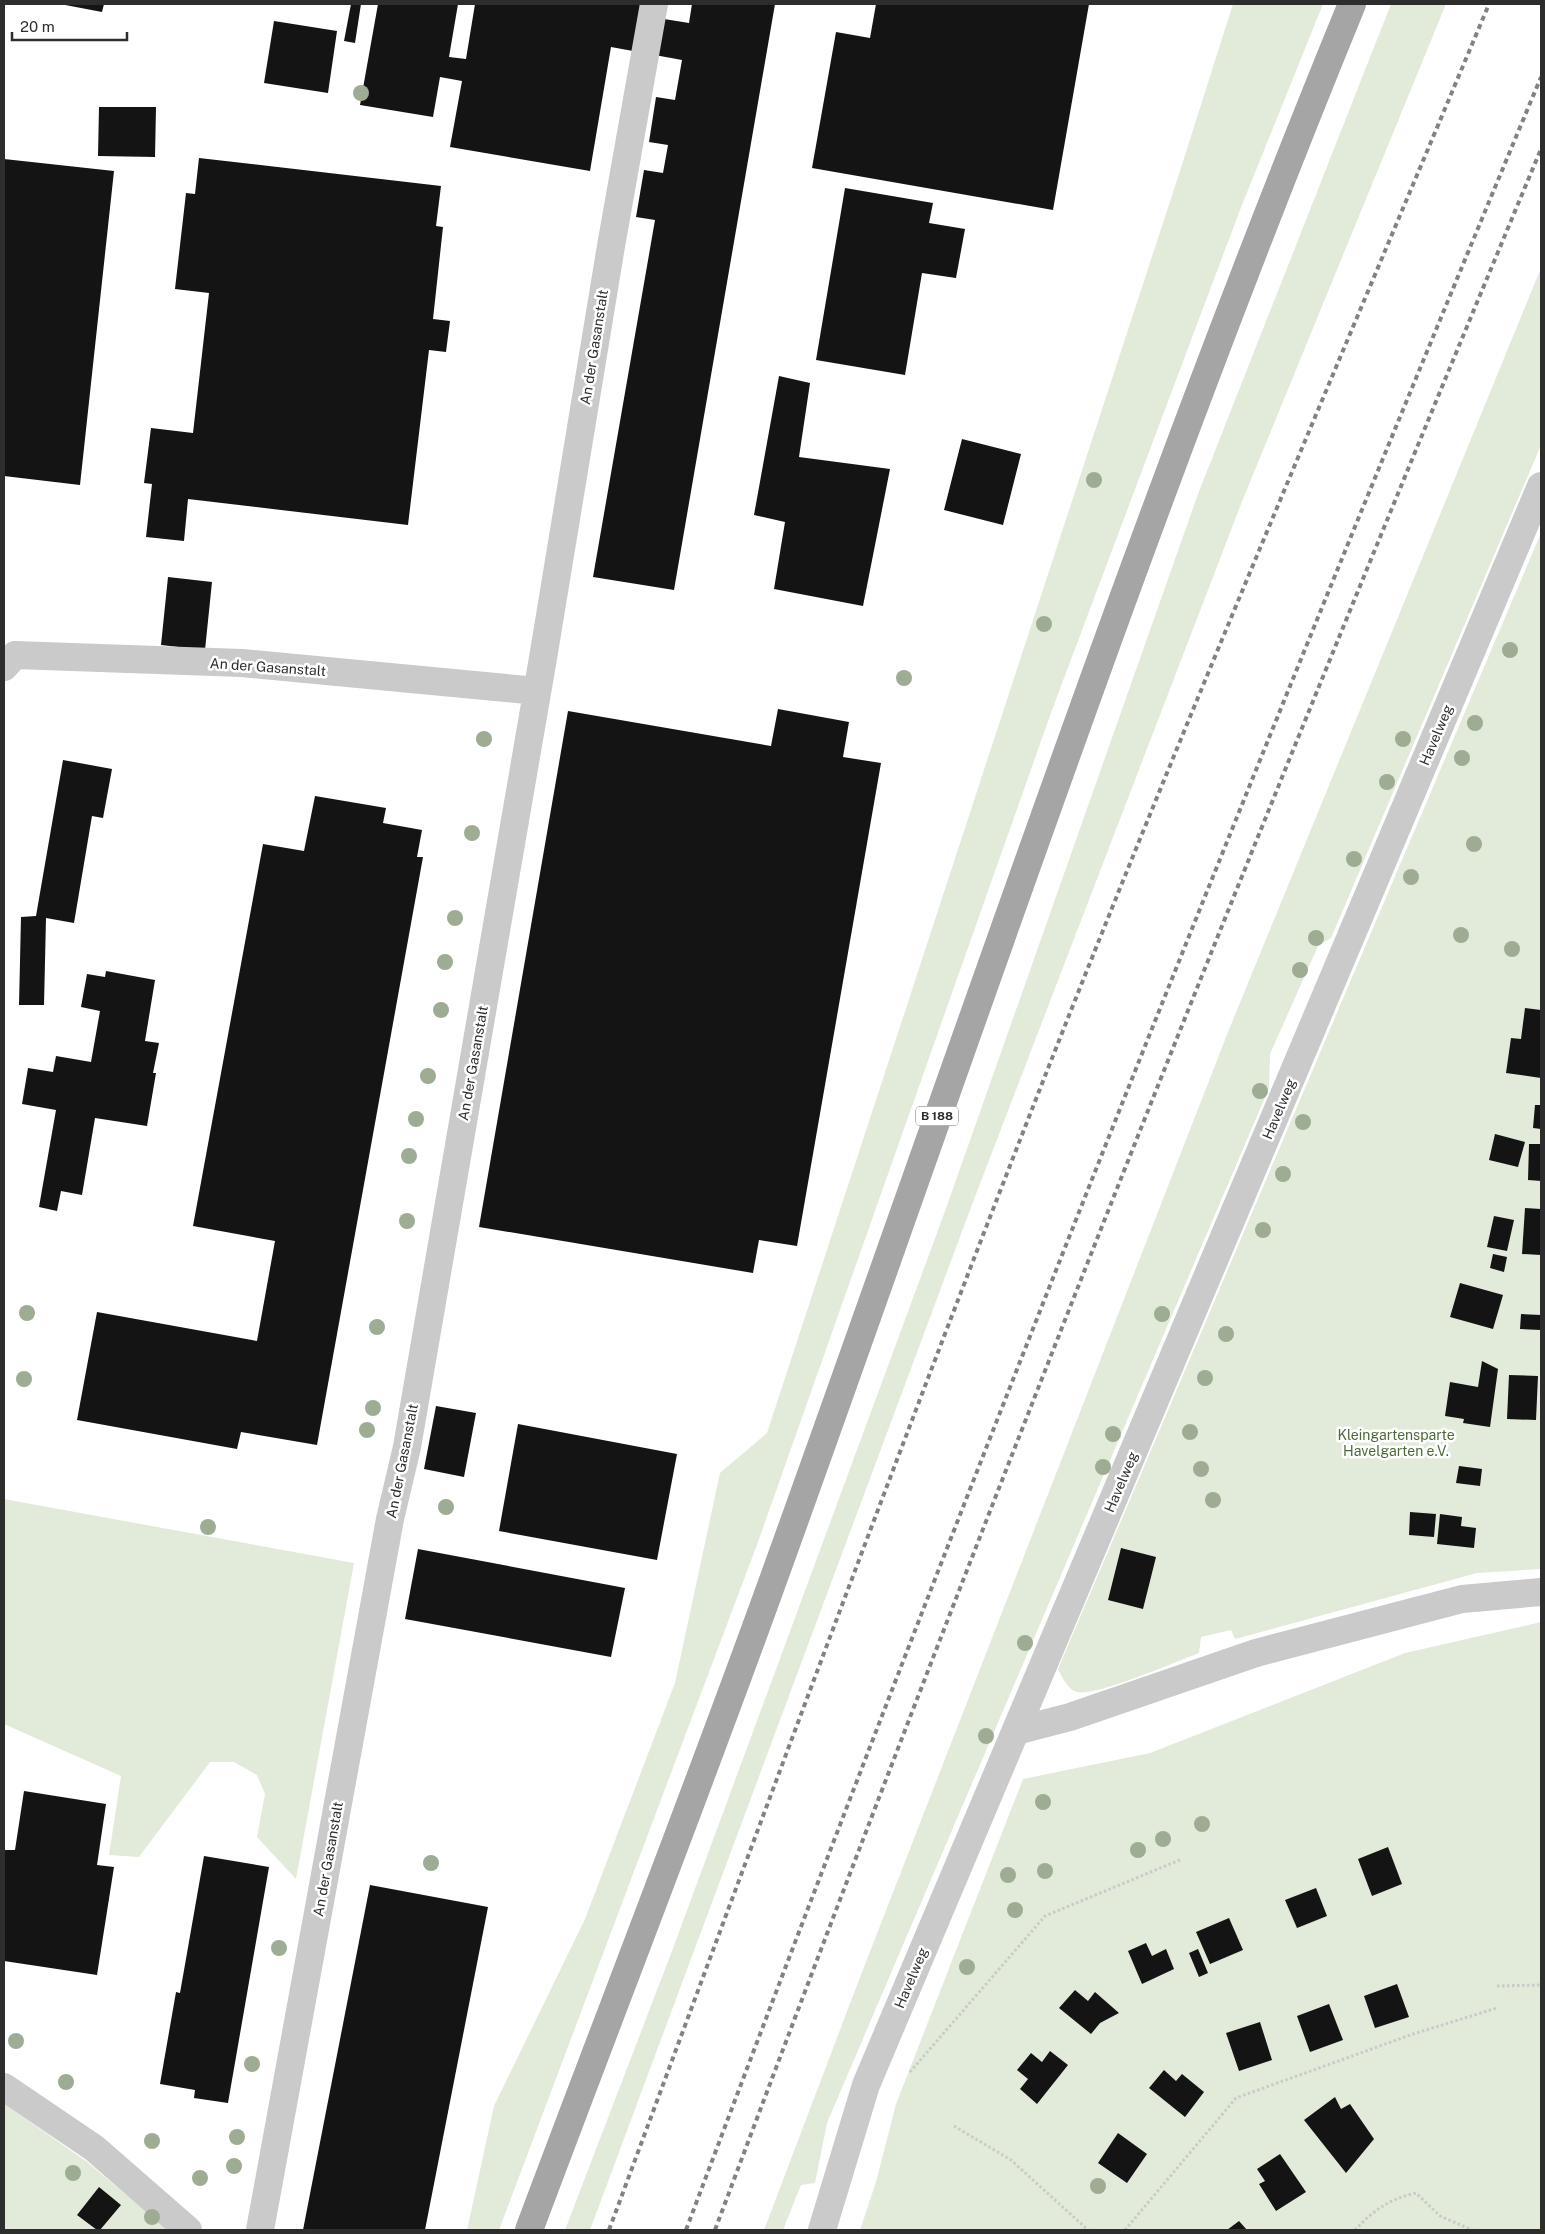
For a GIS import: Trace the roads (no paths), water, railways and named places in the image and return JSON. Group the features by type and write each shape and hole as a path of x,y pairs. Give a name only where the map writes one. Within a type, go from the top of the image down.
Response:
{"main road":[{"name":"B 188","path":"529,2230 771,1585 1165,480 1352,4"}],"street":[{"name":"An der Gasanstalt","path":"260,2230 390,1518 406,1447 654,4"},
{"name":"Havelweg","path":"822,2230 866,2085 1541,486"},
{"name":"An der Gasanstalt","path":"4,667 15,654 242,663 537,691"},
{"path":"1016,1731 1070,1717 1274,1648 1462,1599 1541,1592"},
{"path":"4,2087 94,2148 188,2230"}],"railway":[{"path":"609,2230 880,1504 1047,1071 1210,670 1489,4"},
{"path":"686,2230 997,1419 1211,881 1541,77"},
{"path":"715,2230 914,1707 1118,1185 1327,666 1541,149"}],"park label":[{"name":"Kleingartensparte Havelgarten e.V.","path":"1396,1444"}]}
